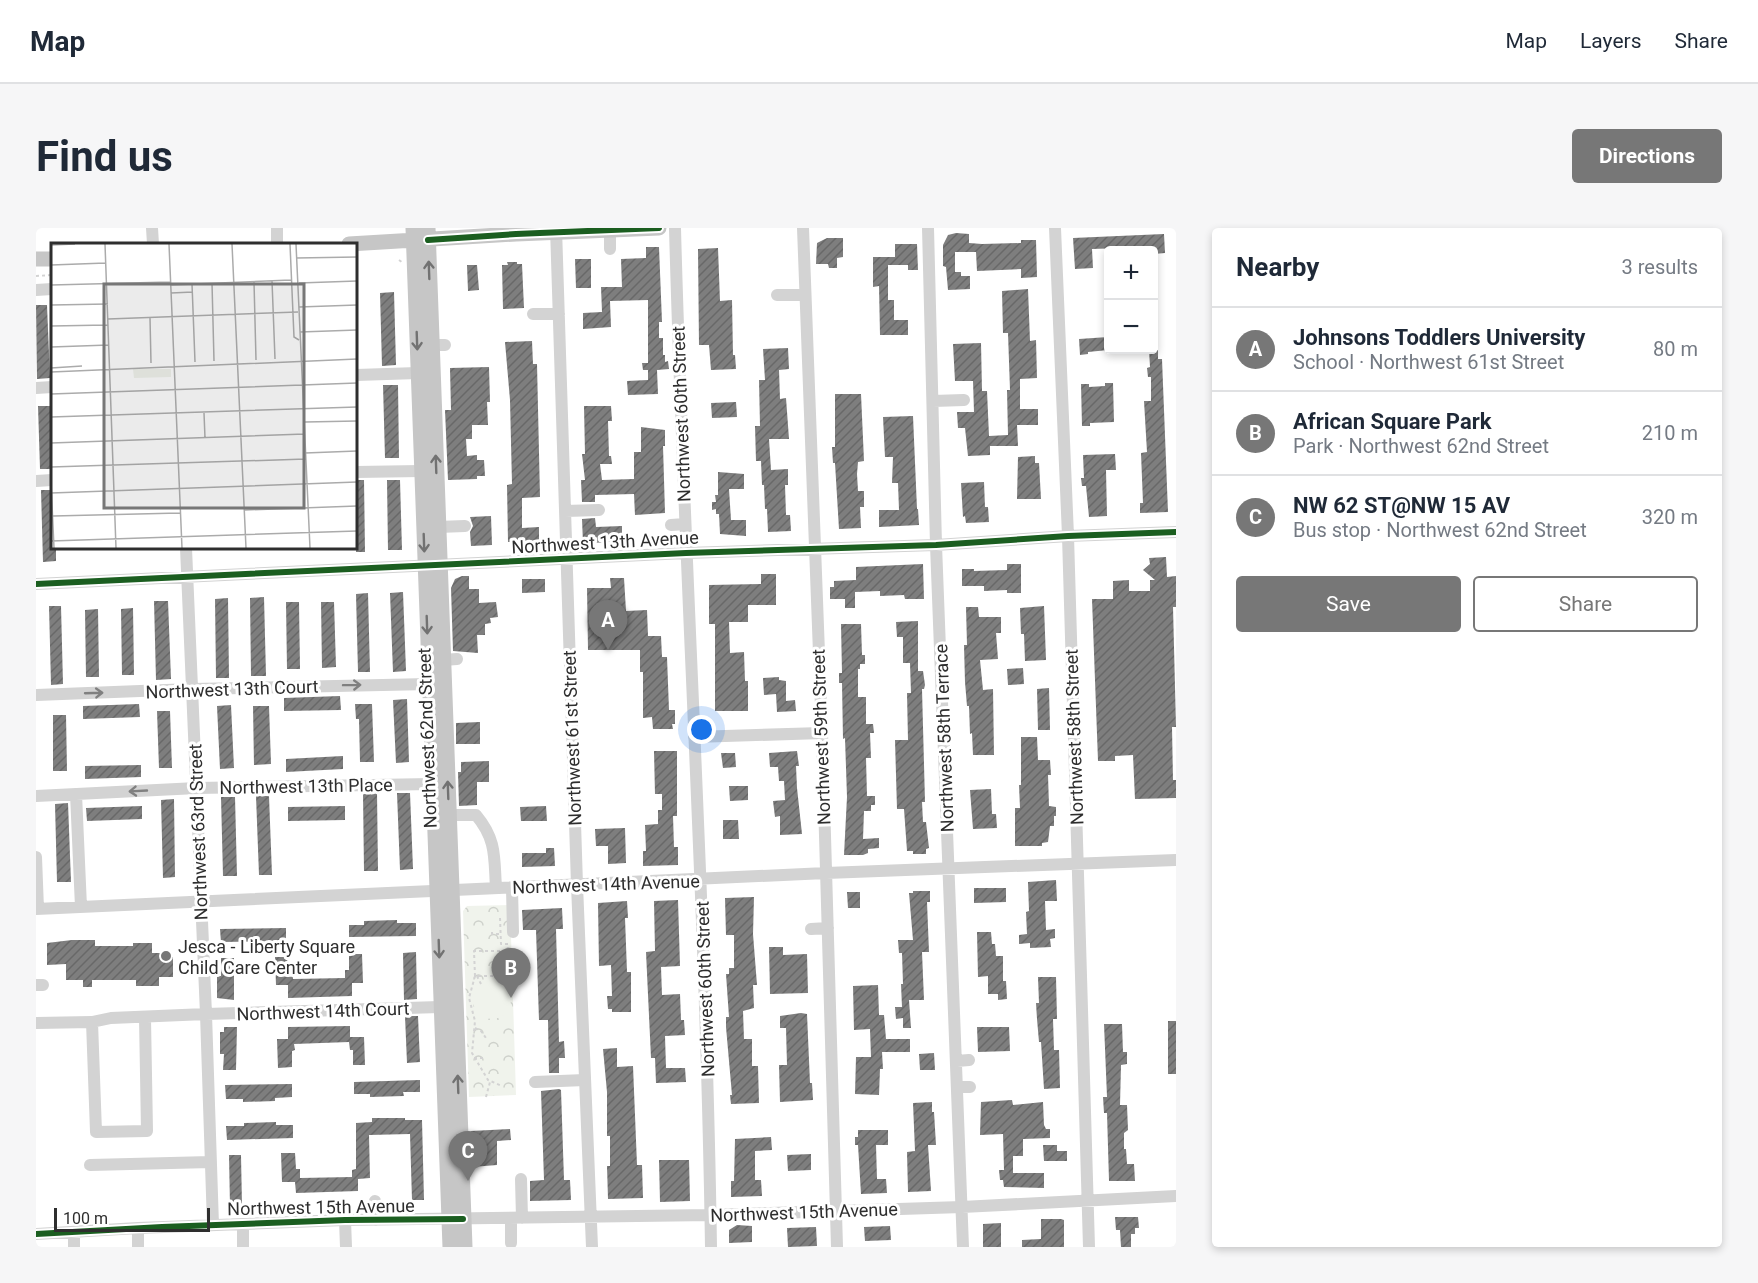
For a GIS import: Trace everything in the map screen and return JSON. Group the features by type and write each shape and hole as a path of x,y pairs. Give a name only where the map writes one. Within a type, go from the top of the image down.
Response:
{"main road":[{"path":"356,243 420,234 659,228"},
{"name":"Northwest 62nd Street","path":"420,234 439,345 443,498 432,566 429,684 432,784 465,1112 456,1219 450,1247"},
{"name":"Northwest 62nd Street","path":"420,234 418,373 421,471 432,566 447,619 450,659 452,754 440,1007 456,1219 465,1247"},
{"path":"36,260 51,259"}],"street":[{"path":"152,228 153,243"},
{"name":"Northwest 60th Street","path":"675,228 686,553 702,880 711,1247"},
{"name":"Northwest 59th Street","path":"803,228 822,733 837,1247"},
{"name":"Northwest 58th Terrace","path":"928,228 936,545 949,869 964,1087 963,1247"},
{"name":"Northwest 58th Street","path":"1055,228 1068,536 1089,1247"},
{"name":"Northwest 61st Street","path":"556,230 577,885 592,1247"},
{"path":"610,230 610,249"},
{"path":"36,290 51,289"},
{"path":"777,295 805,295"},
{"path":"533,314 559,314"},
{"path":"357,375 418,373"},
{"path":"36,388 51,387"},
{"path":"933,401 964,400"},
{"path":"357,472 421,471"},
{"path":"36,481 51,480"},
{"path":"565,511 599,510"},
{"path":"671,525 685,524"},
{"path":"438,527 465,526"},
{"name":"Northwest 13th Avenue","path":"36,584 686,553 814,551 1176,532"},
{"name":"Northwest 63rd Street","path":"186,549 213,1225"},
{"name":"Northwest 13th Court","path":"36,695 429,684"},
{"path":"694,737 822,733"},
{"name":"Northwest 13th Place","path":"36,796 196,788 432,784"},
{"path":"76,794 81,907"},
{"path":"449,815 476,816 484,825 494,844 496,888"},
{"path":"36,857 37,909"},
{"name":"Northwest 14th Avenue","path":"37,909 826,873 1176,860"},
{"path":"512,888 513,932"},
{"path":"811,929 828,928"},
{"name":"Northwest 14th Court","path":"36,1023 92,1022 111,1018 206,1014 440,1007"},
{"path":"92,1022 96,1132 147,1131 145,1018"},
{"path":"535,1082 585,1080"},
{"path":"90,1165 211,1162"},
{"path":"511,1243 517,1218 521,1179"},
{"name":"Northwest 15th Avenue","path":"36,1234 376,1220 592,1218 962,1207 1176,1196"},
{"path":"375,1201 376,1220"},
{"path":"345,1221 346,1247"},
{"path":"243,1224 243,1247"},
{"path":"138,1228 138,1247"},
{"path":"74,1232 74,1247"}],"path":[{"path":"399,260 403,263"},
{"path":"36,276 51,275"},
{"path":"500,918 501,944 508,944 508,950 474,951 476,976 469,998 475,1028 472,1044 474,1058 490,1082 502,1086"},
{"path":"492,932 492,934 500,934"},
{"path":"499,982 501,976 500,951"},
{"path":"476,976 501,976"},
{"path":"476,976 481,984"},
{"path":"475,1028 481,1031 486,1038"},
{"path":"474,1058 483,1058"},
{"path":"486,1097 490,1082"}],"green space":[{"path":"510,905 516,1095 469,1097 463,911 467,906"},
{"path":"492,981 505,987 511,1000 505,1013 492,1019 479,1013 473,1000 479,987"}],"building":[{"path":"969,234 969,243 1021,243 1021,240 1036,240 1037,277 1021,278 1021,269 977,271 976,252 955,252 955,272 961,272 961,276 970,276 970,289 948,290 946,267 943,266 943,245 948,235"},
{"path":"1164,234 1165,253 1158,254 1158,246 1104,246 1104,249 1092,249 1093,268 1075,269 1073,238"},
{"path":"827,238 843,238 843,257 837,258 837,268 829,268 828,264 816,264 817,243"},
{"path":"895,244 917,244 918,270 908,270 908,265 888,265 888,300 894,300 894,320 908,320 908,335 880,335 879,286 873,287 873,257 895,257"},
{"path":"646,247 659,247 662,322 659,322 659,338 663,338 663,355 665,355 665,362 668,361 669,369 657,370 658,394 628,395 627,381 648,380 648,370 643,370 642,363 648,363 648,300 610,301 611,327 583,329 583,313 602,312 601,287 622,287 621,259 646,258"},
{"path":"718,248 720,301 732,300 733,355 735,355 736,369 711,370 709,345 699,345 698,249"},
{"path":"575,259 591,259 591,288 576,288"},
{"path":"507,262 522,264 524,308 503,309 502,265 508,265"},
{"path":"467,265 477,265 479,290 468,291"},
{"path":"1028,289 1030,341 1036,340 1037,378 1020,379 1020,409 1038,409 1038,425 1017,425 1018,446 990,446 990,455 968,456 965,428 958,428 957,412 974,412 973,381 955,381 953,344 981,343 982,391 987,391 989,436 1008,435 1007,390 1010,390 1008,333 1003,333 1002,291"},
{"path":"394,292 396,365 382,366 380,293"},
{"path":"36,305 47,305 50,378 37,379"},
{"path":"1104,337 1104,350 1080,355 1079,339"},
{"path":"532,341 533,364 537,364 540,497 522,498 522,528 539,527 539,541 508,542 507,485 512,484 510,400 505,342"},
{"path":"788,348 789,369 779,370 780,399 786,398 789,439 769,439 771,470 788,469 788,485 785,485 786,515 790,515 791,531 768,532 761,461 756,461 755,426 760,426 759,380 765,380 763,349"},
{"path":"1149,354 1158,354 1158,359 1162,359 1168,512 1140,513 1140,503 1143,503 1141,453 1147,452 1144,401 1151,401 1151,377 1148,377 1147,368 1150,367"},
{"path":"489,367 488,425 472,425 472,439 466,439 467,456 477,455 477,460 484,460 485,476 477,476 477,479 448,480 445,410 451,410 450,368"},
{"path":"1105,383 1113,383 1114,422 1090,423 1090,426 1082,426 1081,384 1089,384 1089,387 1105,386"},
{"path":"383,385 398,385 399,458 385,458"},
{"path":"835,394 861,394 864,461 858,462 857,474 858,491 864,491 864,507 860,507 861,528 839,529 832,447 835,447"},
{"path":"736,402 737,417 712,418 711,403"},
{"path":"38,406 51,406 51,469 40,469"},
{"path":"584,406 611,406 612,421 608,421 609,456 611,456 612,464 600,464 602,480 634,479 634,452 641,452 641,427 665,430 665,446 663,446 665,513 635,515 634,494 595,495 595,502 582,502 581,480 585,480 582,454 585,454"},
{"path":"913,416 919,525 879,527 879,510 899,510 898,483 892,483 893,457 885,457 883,417"},
{"path":"1115,454 1116,470 1106,470 1107,516 1089,517 1086,486 1082,486 1081,478 1084,478 1083,455"},
{"path":"1035,456 1035,463 1039,463 1041,499 1017,499 1018,457"},
{"path":"718,472 744,474 744,489 729,489 731,520 746,520 746,536 720,534 719,514 716,514 716,509 712,510 712,502 716,502 715,495 718,495"},
{"path":"357,480 364,480 365,552 356,552"},
{"path":"387,480 400,480 402,550 388,550"},
{"path":"984,482 985,507 988,507 989,522 966,523 965,516 963,517 961,483"},
{"path":"41,490 51,490 51,549 56,549 56,561 43,562"},
{"path":"491,516 492,545 471,546 470,532 473,526 470,517"},
{"path":"595,518 596,527 622,526 622,542 583,543 582,519"},
{"path":"1166,557 1167,577 1176,576 1176,607 1173,607 1176,727 1172,727 1173,780 1176,780 1176,798 1135,799 1133,755 1115,756 1115,761 1098,761 1092,599 1113,599 1113,581 1129,580 1129,591 1150,591 1150,580 1155,580 1143,570 1150,564 1149,558"},
{"path":"923,564 924,599 905,599 904,595 880,596 880,591 855,592 855,608 845,608 845,599 830,599 830,587 834,587 834,581 856,580 856,567"},
{"path":"1007,564 1021,564 1021,593 1007,593 1007,590 984,591 984,586 962,586 962,569 1007,570"},
{"path":"761,574 776,574 776,605 748,605 748,622 729,622 730,653 744,652 745,681 748,681 748,711 715,711 715,624 709,624 709,585 761,584"},
{"path":"469,576 469,589 479,589 479,603 496,602 498,617 490,618 491,623 485,624 485,635 477,635 478,653 453,651 451,588 455,579"},
{"path":"610,578 624,578 626,611 647,610 648,636 661,636 662,657 667,657 669,710 675,710 673,729 653,729 652,717 643,718 643,672 640,672 640,650 588,650 587,588 611,588"},
{"path":"522,579 545,579 545,592 522,593"},
{"path":"403,592 406,671 393,672 390,593"},
{"path":"368,593 370,672 358,672 356,594"},
{"path":"264,597 266,676 251,676 250,598"},
{"path":"228,598 229,678 216,678 215,599"},
{"path":"154,601 168,601 171,679 156,680"},
{"path":"286,602 299,602 300,669 287,669"},
{"path":"321,602 334,602 336,667 322,668"},
{"path":"49,606 61,606 63,684 51,685"},
{"path":"1044,606 1046,660 1025,661 1020,608"},
{"path":"966,607 978,607 979,617 1001,617 1001,633 996,633 998,659 980,660 983,690 993,689 994,755 973,755 965,682"},
{"path":"133,608 134,675 122,675 121,609"},
{"path":"98,609 99,677 86,677 85,610"},
{"path":"918,621 918,671 923,671 925,685 922,689 925,802 922,802 923,822 926,822 929,848 926,849 926,854 913,854 913,851 907,851 904,809 897,809 895,740 908,740 907,693 911,693 910,663 903,663 903,637 897,637 896,622"},
{"path":"841,624 861,624 862,655 865,655 865,664 860,664 860,669 858,669 858,697 866,697 866,724 873,724 874,733 870,733 871,758 866,758 867,796 875,796 875,805 871,805 871,811 864,811 863,839 879,838 879,848 868,849 868,853 863,855 844,855 847,797 842,683 839,683 839,673 842,673"},
{"path":"1023,668 1024,684 1008,685 1007,669"},
{"path":"779,677 779,680 786,681 786,701 795,700 796,711 777,712 776,694 764,695 763,678"},
{"path":"1049,688 1050,730 1038,730 1037,689"},
{"path":"340,696 341,710 284,711 284,698"},
{"path":"407,699 409,762 396,763 393,700"},
{"path":"139,704 140,717 83,719 83,706"},
{"path":"355,704 372,704 374,762 360,762 359,719 356,719"},
{"path":"231,705 234,768 220,769 217,706"},
{"path":"253,706 269,706 271,764 254,765"},
{"path":"157,711 170,711 172,768 159,768"},
{"path":"53,715 66,715 67,771 53,771"},
{"path":"480,722 480,744 456,744 456,723"},
{"path":"1021,737 1037,737 1038,760 1050,760 1049,806 1056,807 1056,816 1054,816 1054,826 1050,826 1048,842 1042,843 1042,846 1015,846 1015,808 1020,808"},
{"path":"654,751 677,751 677,816 673,816 674,847 678,847 678,865 643,866 643,851 646,851 645,825 658,824 658,810 662,810 662,794 655,794"},
{"path":"797,751 799,766 796,766 797,788 802,834 780,835 780,816 775,817 773,801 785,800 784,781 779,781 778,767 770,767 769,753"},
{"path":"721,753 735,753 736,767 723,768"},
{"path":"343,756 343,769 286,772 286,759"},
{"path":"489,761 489,782 477,782 477,805 459,806 458,772 461,772 461,762"},
{"path":"141,765 141,777 85,779 85,766"},
{"path":"729,786 748,786 748,800 730,801"},
{"path":"991,789 992,814 996,814 997,828 973,829 970,790"},
{"path":"363,793 377,793 378,871 364,871"},
{"path":"397,793 410,793 413,869 400,870"},
{"path":"256,796 269,796 272,875 259,875"},
{"path":"221,797 235,797 237,876 223,876"},
{"path":"174,799 175,877 163,878 161,800"},
{"path":"68,803 71,882 57,882 55,804"},
{"path":"142,806 142,819 87,821 86,808"},
{"path":"345,806 345,820 288,821 288,807"},
{"path":"546,806 547,821 521,821 520,807"},
{"path":"723,820 738,820 739,839 723,839"},
{"path":"625,828 626,863 608,864 608,846 596,846 595,829"},
{"path":"546,848 554,848 555,866 522,867 522,853 546,853"},
{"path":"1056,880 1057,901 1045,901 1046,930 1055,929 1055,938 1050,939 1051,947 1030,948 1030,943 1019,944 1019,935 1027,934 1028,882"},
{"path":"974,888 1006,888 1006,902 974,903"},
{"path":"930,891 930,902 927,902 929,952 922,952 924,1000 909,1000 911,1028 903,1028 903,1018 896,1019 895,1007 902,1007 902,953 899,953 898,940 913,940 909,893"},
{"path":"847,892 860,892 860,908 848,908"},
{"path":"754,897 753,934 757,985 753,985 754,1008 743,1011 744,1039 752,1039 752,1066 758,1066 759,1103 731,1104 726,1027 726,1017 729,1017 726,974 729,974 729,968 734,968 734,935 726,935 725,898"},
{"path":"678,900 680,966 661,967 662,995 680,994 681,1020 684,1020 685,1035 665,1036 666,1068 685,1068 686,1082 656,1083 655,1058 651,1058 646,952 655,951 654,901"},
{"path":"627,901 628,918 625,918 627,972 631,972 631,1012 612,1012 612,1009 608,1009 607,996 612,996 611,965 599,966 598,903"},
{"path":"562,908 563,929 556,929 559,1042 564,1041 565,1058 559,1058 559,1073 549,1073 548,1020 539,1020 536,930 523,930 522,910"},
{"path":"397,920 397,923 416,923 416,936 349,937 349,925 364,925 364,921"},
{"path":"286,928 286,941 221,942 220,929"},
{"path":"977,932 991,932 996,956 1003,956 1003,981 1006,981 1007,999 998,1000 998,994 988,994 988,976 978,977"},
{"path":"95,940 95,946 133,946 133,943 152,943 152,953 163,953 163,957 173,957 173,977 159,977 159,986 136,986 136,980 92,980 92,987 83,987 83,980 66,980 66,964 47,965 47,943"},
{"path":"769,947 783,947 783,955 807,954 808,993 770,994"},
{"path":"416,952 417,999 404,1000 403,953"},
{"path":"349,954 362,954 363,983 352,983 352,996 288,998 288,985 276,985 275,957 287,957 288,972 292,972 293,979 345,978 345,970 349,970"},
{"path":"221,958 234,958 234,1000 217,998 217,976 221,976"},
{"path":"1038,977 1056,977 1057,1019 1053,1019 1054,1050 1059,1050 1060,1088 1044,1089 1036,1003 1039,1003"},
{"path":"878,985 879,1015 884,1015 886,1039 910,1039 910,1052 882,1052 883,1069 880,1069 879,1095 855,1094 856,1057 871,1057 870,1029 854,1030 853,986"},
{"path":"807,1014 810,1083 812,1083 813,1100 780,1102 779,1065 787,1065 786,1028 780,1028 780,1016"},
{"path":"405,1016 418,1016 420,1062 407,1063"},
{"path":"1168,1021 1176,1021 1176,1074 1168,1074"},
{"path":"1104,1024 1122,1024 1123,1052 1127,1052 1127,1064 1121,1065 1120,1105 1127,1105 1128,1130 1124,1133 1124,1149 1126,1149 1127,1164 1134,1164 1135,1181 1109,1181 1107,1113 1104,1113 1103,1097 1107,1097"},
{"path":"350,1026 350,1037 364,1037 365,1065 353,1065 353,1050 350,1050 349,1042 294,1044 292,1067 278,1068 277,1039 288,1039 288,1027"},
{"path":"224,1027 237,1027 236,1070 223,1070 224,1054 220,1054 220,1032 224,1032"},
{"path":"977,1027 1009,1027 1010,1051 978,1052"},
{"path":"617,1048 617,1067 633,1066 637,1165 642,1165 643,1198 608,1199 607,1166 610,1166 610,1136 607,1136 607,1092 603,1049"},
{"path":"934,1053 935,1070 920,1070 919,1054"},
{"path":"420,1080 420,1092 403,1092 404,1096 370,1097 370,1094 354,1094 354,1082"},
{"path":"292,1084 292,1097 275,1098 275,1101 243,1102 243,1099 226,1099 225,1085"},
{"path":"561,1090 564,1180 570,1180 571,1200 530,1201 530,1181 544,1180 541,1091"},
{"path":"1012,1100 1013,1105 1043,1102 1044,1125 1046,1129 1050,1129 1050,1138 1023,1139 1023,1156 1013,1156 1013,1173 1044,1173 1044,1188 1004,1187 1003,1180 1000,1180 999,1170 1004,1170 1003,1134 980,1135 981,1102"},
{"path":"932,1102 936,1145 928,1145 931,1191 908,1192 907,1152 915,1151 913,1103"},
{"path":"372,1118 422,1120 424,1200 412,1200 410,1134 369,1135 370,1178 358,1179 358,1191 296,1193 295,1182 282,1182 281,1153 295,1153 296,1169 300,1169 300,1178 352,1177 352,1170 356,1169 356,1123 372,1122"},
{"path":"276,1122 276,1125 293,1125 293,1138 227,1140 226,1126"},
{"path":"510,1129 511,1140 497,1141 497,1165 472,1167 471,1131"},
{"path":"858,1130 888,1130 888,1145 876,1145 877,1179 886,1179 887,1193 861,1194 858,1145 855,1145"},
{"path":"771,1137 772,1150 755,1151 755,1180 761,1180 762,1196 731,1197 731,1181 734,1181 735,1139"},
{"path":"1043,1145 1057,1145 1057,1151 1067,1151 1067,1161 1044,1161"},
{"path":"811,1154 811,1170 788,1171 787,1155"},
{"path":"229,1155 241,1155 242,1206 230,1207"},
{"path":"659,1160 689,1160 690,1201 660,1202"},
{"path":"1115,1217 1138,1217 1139,1228 1135,1228 1135,1234 1131,1234 1131,1247 1121,1247 1120,1230 1116,1230"},
{"path":"1041,1219 1064,1220 1064,1247 1022,1247 1022,1240 1041,1239"},
{"path":"1001,1223 1001,1247 983,1247 983,1224"},
{"path":"737,1225 752,1226 752,1242 729,1243 729,1230"},
{"path":"890,1226 891,1240 865,1241 864,1227"},
{"path":"816,1227 817,1246 788,1247 787,1228"}],"cycle path":[{"path":"428,240 659,228"},
{"path":"36,584 686,553 936,545 1068,536 1176,532"},
{"path":"36,1234 345,1220 463,1219"}],"place":[{"name":"Johnsons Toddlers University","path":"608,650"},
{"name":"Jesca - Liberty Square Child Care Center","path":"166,956"},
{"name":"African Square Park","path":"511,998"},
{"name":"NW 62 ST@NW 15 AV","path":"468,1181"}]}
